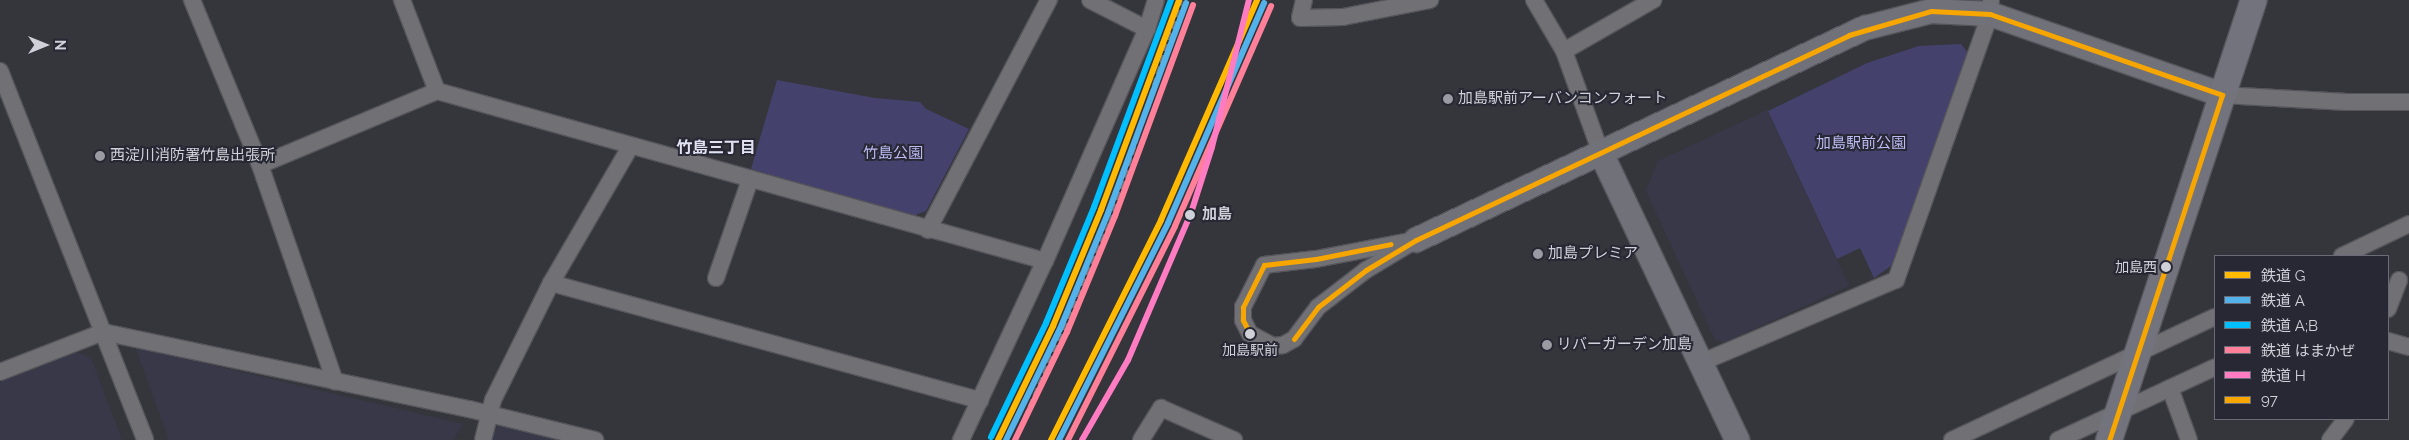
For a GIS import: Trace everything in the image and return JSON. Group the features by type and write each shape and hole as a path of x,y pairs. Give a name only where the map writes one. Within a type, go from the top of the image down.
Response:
{"main road":[{"path":"2110,440 2254,0"}],"street":[{"path":"192,0 260,165 335,381"},
{"path":"402,0 437,91"},
{"path":"928,230 1049,0"},
{"path":"1090,0 1147,29"},
{"path":"961,440 1045,261 1147,29 1156,0"},
{"path":"1304,0 1300,18 1343,17 1430,0"},
{"path":"1534,0 1564,51 1601,153 1737,440"},
{"path":"1564,51 1653,0"},
{"path":"1700,362 1896,280 1991,7"},
{"path":"1416,240 1316,259 1264,265 1243,307 1243,320 1250,334 1273,346 1283,345 1294,339 1318,307 1366,270 1416,240 1865,28 1931,11 1991,7 2222,95 2347,102 2409,102"},
{"path":"0,71 145,440"},
{"path":"260,165 437,91 630,147 1045,261"},
{"path":"483,440 488,414 551,283 630,147"},
{"path":"716,278 750,180"},
{"path":"2344,255 2409,224"},
{"path":"2389,306 2399,280"},
{"path":"551,283 980,400"},
{"path":"1952,440 2214,317"},
{"path":"0,372 103,332 488,414 595,440"},
{"path":"2389,341 2409,347"},
{"path":"2058,440 2214,367"},
{"path":"2170,388 2189,440"},
{"path":"1141,440 1161,408 1234,440"},
{"path":"2330,440 2345,420"}],"shaded area":[{"path":"1767,110 1849,286 1725,342 1715,340 1646,191 1658,161"},
{"path":"135,347 463,424 453,440 169,440"},
{"path":"77,352 91,358 122,440 0,440 0,382"},
{"path":"501,421 565,440 489,440"}],"green space":[{"name":"加島駅前公園","path":"1961,44 1968,53 1895,263 1874,278 1860,248 1837,259 1768,111 1867,63 1919,46"},
{"name":"竹島公園","path":"777,80 875,98 920,102 926,109 969,129 926,211 913,216 751,169"}],"railway":[{"path":"1015,440 1110,223 1181,0"}],"rail line":[{"name":"A;B","path":"991,437 1046,323 1094,207 1171,0"},
{"name":"G","path":"998,440 1053,326 1101,210 1179,0"},
{"name":"H","path":"1082,440 1128,360 1191,213 1212,147 1249,0"},
{"name":"G","path":"1051,440 1161,220 1257,0"},
{"name":"A","path":"1006,440 1060,329 1108,213 1186,3"},
{"name":"A","path":"1059,440 1168,223 1264,3"},
{"name":"はまかぜ","path":"1015,440 1067,332 1115,216 1193,5"},
{"name":"はまかぜ","path":"1068,440 1175,226 1271,6"}],"transit line":[{"name":"97","path":"1294,339 1318,307 1366,270 1416,240 1849,35 1931,11 1990,14 2222,95 2109,440"},
{"name":"97","path":"1250,334 1243,320 1243,307 1264,265 1316,259 1391,244"}],"place":[{"name":"加島駅前アーバンコンフォート","path":"1448,99"},
{"name":"西淀川消防署竹島出張所","path":"100,156"},
{"name":"加島","path":"1190,215"},
{"name":"加島プレミア","path":"1538,254"},
{"name":"加島西","path":"2166,267"},
{"name":"加島駅前","path":"1250,334"},
{"name":"リバーガーデン加島","path":"1547,345"}],"district":[{"name":"竹島三丁目","path":"716,148"}]}
